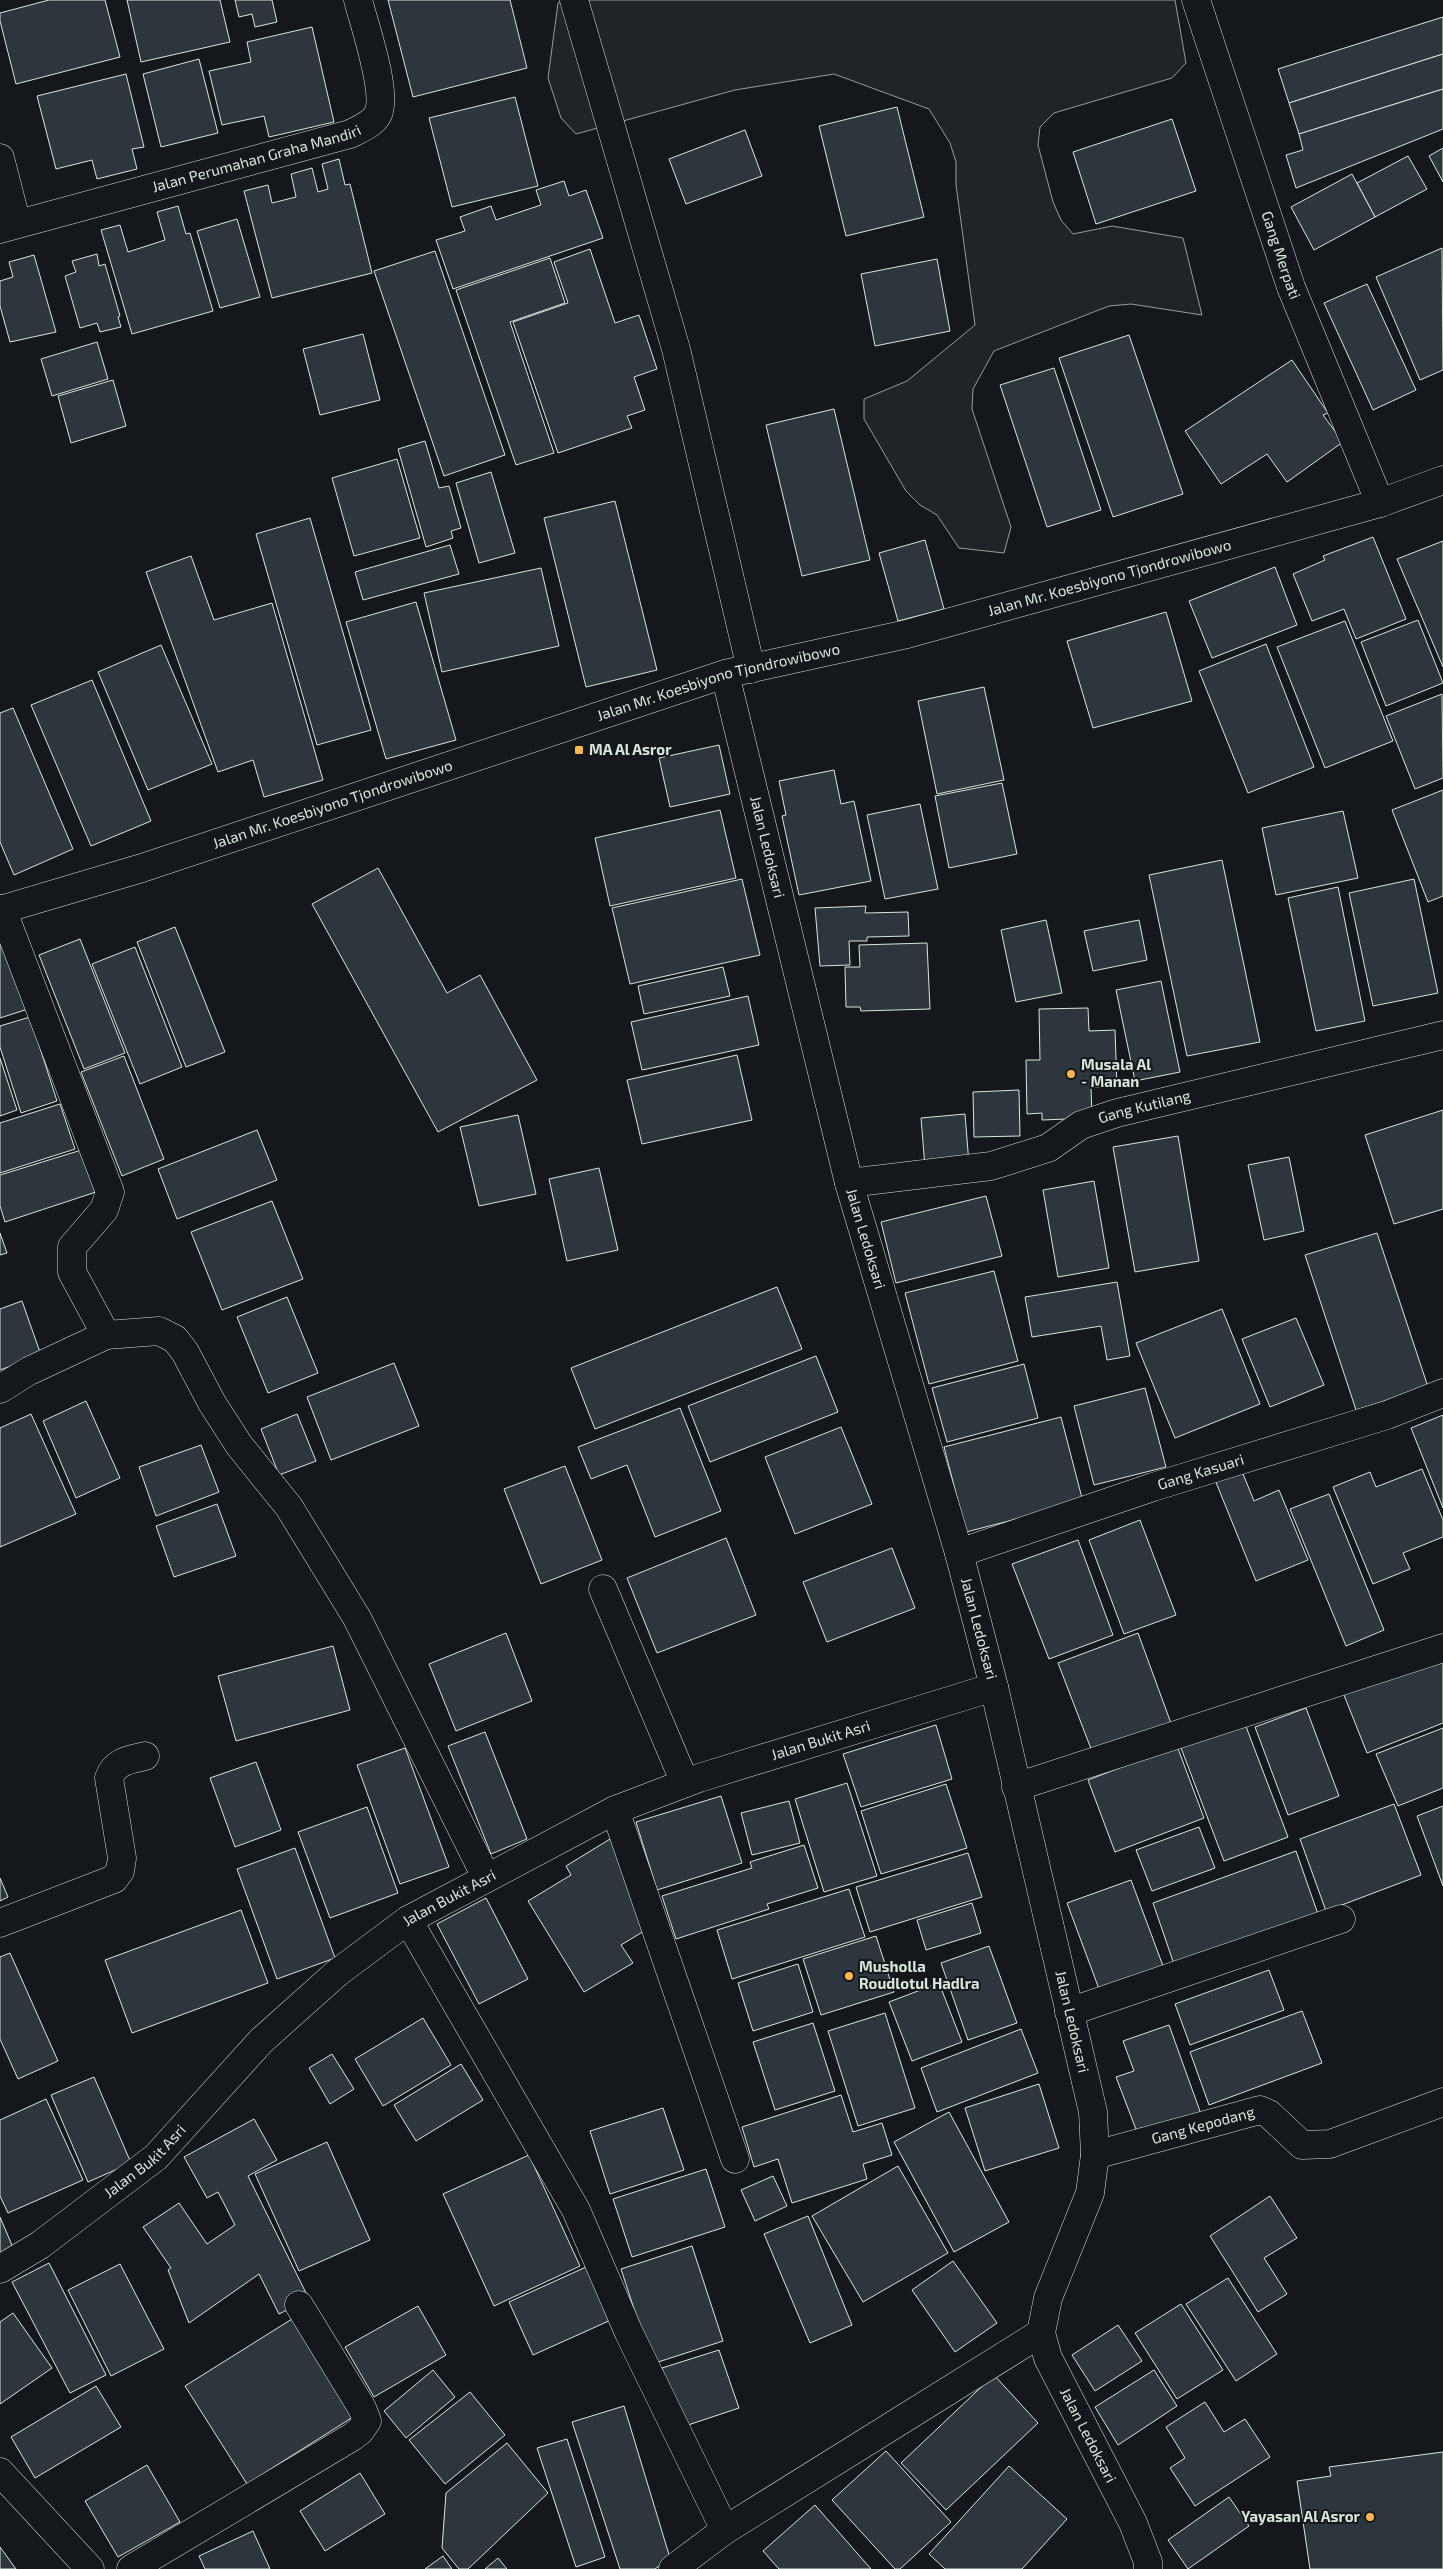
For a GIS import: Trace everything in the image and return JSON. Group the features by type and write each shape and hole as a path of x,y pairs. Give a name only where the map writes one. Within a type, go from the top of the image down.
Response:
{"street":[{"name":"Jalan Perumahan Graha Mandiri","path":"0,158 9,226 350,134 368,125 378,114 381,101 377,72 358,0"},
{"path":"574,0 676,348 751,669"},
{"name":"Gang Merpati","path":"1196,0 1291,287 1380,504"},
{"name":"Jalan Mr. Koesbiyono Tjondrowibowo","path":"1,909 142,868 725,674 907,634 1380,504 1443,480"},
{"name":"Jalan Ledoksari","path":"725,674 849,1183 960,1553 994,1687 1093,2112 1095,2155 1090,2193 1048,2298 1041,2333 1048,2358 1134,2523 1148,2562 1148,2569"},
{"path":"1,909 110,1192 104,1210 72,1247 72,1272 106,1335"},
{"name":"Gang Kutilang","path":"849,1183 991,1166 1048,1148 1081,1125 1117,1112 1443,1035"},
{"path":"0,1389 29,1371 106,1335 159,1331 175,1339 185,1352 212,1403 239,1445 289,1507 357,1618 486,1877"},
{"name":"Gang Kasuari","path":"960,1553 1153,1487 1387,1415 1443,1393"},
{"path":"603,1589 685,1782"},
{"path":"1016,1787 1443,1648"},
{"name":"Jalan Bukit Asri","path":"0,2269 40,2246 156,2157 261,2041 337,1973 408,1920 615,1810 685,1782 994,1687"},
{"path":"0,1923 114,1879 120,1871 122,1858 109,1778 117,1765 145,1756"},
{"path":"615,1810 735,2159"},
{"path":"1069,2012 1341,1919"},
{"path":"408,1920 576,2210 629,2333 725,2530"},
{"name":"Gang Kepodang","path":"1095,2155 1260,2110 1269,2114 1302,2145 1330,2144 1443,2102"},
{"path":"131,2569 352,2437 360,2431 367,2421 362,2408 299,2306"},
{"path":"673,2569 725,2530 1041,2333"},
{"path":"0,2472 90,2569"}],"shaded area":[{"path":"565,0 1175,0 1186,63 1172,78 1054,113 1040,127 1038,145 1053,202 1061,220 1073,234 1112,226 1183,238 1202,315 1131,304 1109,306 994,351 973,389 972,409 1011,527 1004,553 959,548 937,515 920,505 906,491 864,419 864,399 907,381 975,325 956,185 956,162 950,143 929,109 834,74 735,90 576,134 561,118 548,78 558,3"}],"building":[{"path":"49,0 105,0 120,57 16,84 0,21 0,13"},
{"path":"127,0 220,0 230,42 141,62"},
{"path":"235,0 272,0 277,22 255,27 252,14 239,17"},
{"path":"388,0 510,0 527,68 413,97"},
{"path":"1443,17 1443,54 1289,103 1278,69"},
{"path":"312,27 334,122 269,137 264,116 222,125 209,71 251,62 247,42"},
{"path":"1443,54 1443,89 1299,134 1289,103"},
{"path":"199,59 218,133 161,147 143,74"},
{"path":"126,74 144,147 132,149 137,169 97,179 92,160 56,169 37,96"},
{"path":"1443,89 1443,129 1296,188 1286,155 1303,150 1299,134"},
{"path":"515,97 538,186 452,207 429,118"},
{"path":"897,107 924,217 846,236 819,126"},
{"path":"1172,119 1196,191 1096,224 1073,152"},
{"path":"745,130 762,176 686,204 669,159"},
{"path":"1443,148 1443,182 1429,156"},
{"path":"1408,156 1427,189 1375,217 1357,183"},
{"path":"339,159 345,185 350,184 372,273 272,298 244,191 268,185 272,203 296,197 291,174 312,168 318,192 328,189 322,164"},
{"path":"1352,174 1375,217 1314,250 1291,207"},
{"path":"564,181 569,196 586,190 603,238 453,289 436,240 465,231 460,217 491,206 496,220 541,205 536,190"},
{"path":"178,206 186,234 190,233 213,311 132,334 101,230 120,225 128,252 165,240 157,212"},
{"path":"237,219 260,297 220,308 197,231"},
{"path":"1442,248 1443,370 1420,380 1376,277"},
{"path":"590,249 615,323 639,315 657,369 634,377 645,410 627,416 632,428 558,453 513,322 568,303 554,262"},
{"path":"435,251 505,455 444,476 374,271"},
{"path":"97,254 99,266 105,264 120,316 118,317 121,327 100,332 97,323 80,328 65,276 76,272 72,261"},
{"path":"34,255 56,332 10,342 0,306 0,281 13,277 9,262"},
{"path":"550,258 565,303 510,322 554,453 516,465 456,290"},
{"path":"937,259 950,331 875,346 861,274"},
{"path":"1367,284 1416,390 1373,410 1324,303"},
{"path":"363,334 380,400 320,415 303,349"},
{"path":"1129,335 1183,494 1113,517 1059,358"},
{"path":"97,342 108,379 52,396 41,359"},
{"path":"1292,360 1328,413 1323,415 1343,442 1287,482 1267,454 1221,484 1185,431"},
{"path":"1054,368 1101,510 1047,527 1000,385"},
{"path":"113,380 126,426 71,443 58,396"},
{"path":"834,409 870,560 802,576 766,425"},
{"path":"425,441 439,488 449,486 461,528 451,531 453,538 426,547 398,449"},
{"path":"397,459 420,538 354,556 332,478"},
{"path":"491,472 515,553 479,563 456,483"},
{"path":"615,501 657,670 586,687 544,518"},
{"path":"310,518 371,730 317,745 256,534"},
{"path":"1373,537 1406,619 1356,639 1344,609 1312,621 1293,574 1325,560 1323,556"},
{"path":"925,540 944,609 898,621 879,553"},
{"path":"1443,541 1443,667 1397,559"},
{"path":"450,545 459,574 363,600 355,572"},
{"path":"191,556 214,620 272,603 323,780 264,797 253,760 218,772 146,572"},
{"path":"1275,567 1297,625 1212,658 1189,601"},
{"path":"541,568 559,646 442,672 424,593"},
{"path":"416,602 456,740 386,759 346,622"},
{"path":"1166,612 1192,701 1093,728 1067,641"},
{"path":"1418,620 1443,683 1386,706 1361,642"},
{"path":"1345,621 1393,741 1325,768 1277,647"},
{"path":"1266,644 1314,767 1248,793 1199,671"},
{"path":"161,645 212,764 148,790 98,672"},
{"path":"92,680 151,821 91,846 31,705"},
{"path":"984,687 1004,780 937,794 918,701"},
{"path":"1442,694 1443,778 1415,789 1386,716"},
{"path":"13,708 73,849 14,875 0,842 0,713"},
{"path":"719,745 730,794 670,807 659,758"},
{"path":"834,770 841,804 854,801 871,881 799,895 782,816 786,815 779,781"},
{"path":"1002,783 1017,854 949,868 935,796"},
{"path":"1443,790 1443,896 1428,902 1392,810"},
{"path":"920,804 938,889 885,899 867,815"},
{"path":"720,810 736,878 610,906 595,838"},
{"path":"1343,811 1358,878 1276,895 1262,828"},
{"path":"1222,860 1260,1042 1187,1056 1149,875"},
{"path":"378,868 447,993 480,975 537,1080 438,1132 312,904"},
{"path":"742,879 760,955 630,984 612,908"},
{"path":"1414,879 1438,993 1373,1006 1349,893"},
{"path":"1338,887 1365,1021 1316,1031 1288,898"},
{"path":"866,906 865,913 908,912 909,936 867,937 867,941 849,941 850,965 820,966 815,908"},
{"path":"1046,920 1062,993 1016,1002 1001,930"},
{"path":"1139,920 1147,960 1093,971 1084,931"},
{"path":"175,927 225,1052 186,1067 137,942"},
{"path":"80,939 125,1053 84,1069 39,955"},
{"path":"7,941 28,1009 0,1018 0,943"},
{"path":"927,943 930,1009 861,1011 860,1007 846,1007 845,967 860,967 859,945"},
{"path":"135,947 182,1067 140,1084 92,964"},
{"path":"723,967 730,996 644,1014 638,986"},
{"path":"1161,981 1180,1072 1135,1081 1116,990"},
{"path":"748,996 759,1045 642,1070 631,1022"},
{"name":"Musala Al - Manan","path":"1088,1008 1089,1031 1115,1030 1117,1087 1091,1087 1092,1118 1042,1120 1042,1113 1027,1114 1026,1060 1040,1060 1039,1009"},
{"path":"30,1017 57,1101 21,1113 0,1047 0,1026"},
{"path":"737,1055 752,1120 642,1144 627,1080"},
{"path":"124,1056 164,1159 122,1176 81,1072"},
{"path":"0,1058 17,1110 0,1116"},
{"path":"1019,1090 1020,1136 974,1137 973,1092"},
{"path":"60,1104 75,1149 0,1173 0,1123"},
{"path":"1443,1110 1443,1209 1394,1224 1365,1135"},
{"path":"965,1114 969,1164 925,1167 921,1118"},
{"path":"518,1115 536,1194 479,1206 460,1127"},
{"path":"257,1130 277,1180 177,1219 158,1169"},
{"path":"1178,1136 1199,1261 1135,1272 1113,1147"},
{"path":"88,1148 102,1190 5,1222 0,1206 0,1175"},
{"path":"1289,1157 1304,1231 1264,1240 1248,1165"},
{"path":"599,1168 618,1250 567,1261 549,1179"},
{"path":"1094,1181 1109,1268 1058,1277 1043,1190"},
{"path":"986,1196 1002,1256 896,1283 881,1222"},
{"path":"272,1201 303,1279 222,1310 191,1232"},
{"path":"0,1233 7,1253 0,1255"},
{"path":"1377,1233 1428,1387 1356,1410 1305,1255"},
{"path":"994,1271 1018,1361 929,1384 905,1293"},
{"path":"1117,1282 1130,1356 1107,1360 1101,1326 1032,1337 1025,1297"},
{"path":"777,1287 802,1349 595,1429 571,1368"},
{"path":"287,1297 318,1373 268,1393 237,1317"},
{"path":"22,1301 41,1355 0,1370 0,1309"},
{"path":"1222,1309 1260,1404 1175,1438 1136,1343"},
{"path":"1296,1318 1324,1385 1270,1407 1242,1339"},
{"path":"816,1356 838,1412 710,1462 688,1406"},
{"path":"394,1363 419,1426 331,1460 307,1397"},
{"path":"1024,1364 1038,1418 947,1442 932,1388"},
{"path":"1145,1388 1166,1467 1094,1485 1074,1406"},
{"path":"86,1401 120,1478 76,1498 43,1421"},
{"path":"680,1408 721,1511 655,1537 627,1465 591,1479 578,1447"},
{"path":"31,1414 76,1514 0,1547 0,1428"},
{"path":"297,1414 316,1461 279,1475 261,1429"},
{"path":"1443,1415 1443,1508 1411,1428"},
{"path":"1061,1417 1083,1502 966,1532 944,1447"},
{"path":"841,1427 872,1504 795,1534 765,1457"},
{"path":"201,1445 219,1492 156,1516 139,1467"},
{"path":"565,1466 602,1560 541,1584 504,1489"},
{"path":"1241,1469 1254,1501 1279,1490 1308,1560 1256,1581 1215,1480"},
{"path":"1422,1469 1443,1520 1443,1537 1403,1553 1410,1569 1373,1584 1333,1487 1370,1472 1376,1487"},
{"path":"1329,1494 1384,1630 1346,1646 1290,1509"},
{"path":"217,1504 236,1556 174,1577 156,1526"},
{"path":"1140,1520 1176,1615 1124,1634 1089,1540"},
{"path":"726,1538 756,1615 657,1653 627,1578"},
{"path":"1078,1540 1113,1635 1049,1659 1012,1564"},
{"path":"892,1548 915,1608 827,1642 803,1582"},
{"path":"506,1633 532,1701 456,1731 429,1664"},
{"path":"1138,1633 1172,1726 1093,1754 1058,1663"},
{"path":"333,1646 350,1710 236,1741 218,1676"},
{"path":"1443,1649 1443,1723 1367,1753 1342,1690"},
{"path":"1306,1708 1339,1796 1288,1815 1255,1727"},
{"path":"1242,1716 1288,1837 1224,1861 1178,1740"},
{"path":"936,1725 952,1779 861,1807 843,1754"},
{"path":"1443,1728 1443,1788 1398,1806 1376,1754"},
{"path":"485,1732 527,1839 491,1854 448,1746"},
{"path":"1177,1746 1204,1818 1115,1852 1088,1780"},
{"path":"405,1748 449,1867 400,1884 357,1765"},
{"path":"256,1762 281,1830 235,1847 210,1778"},
{"path":"847,1783 877,1876 824,1892 795,1799"},
{"path":"946,1784 967,1848 881,1874 861,1811"},
{"path":"721,1796 742,1863 657,1890 636,1822"},
{"path":"789,1801 800,1843 752,1855 741,1813"},
{"path":"1394,1804 1421,1875 1326,1911 1300,1839"},
{"path":"1443,1806 1443,1886 1417,1816"},
{"path":"367,1807 398,1893 330,1918 298,1832"},
{"path":"1199,1827 1215,1868 1152,1891 1136,1850"},
{"path":"615,1836 649,1928 621,1945 633,1963 584,1992 528,1901 571,1875 566,1866"},
{"path":"804,1845 818,1888 767,1904 769,1909 676,1939 662,1896 752,1868 750,1862"},
{"path":"295,1848 335,1958 277,1979 237,1869"},
{"path":"1296,1851 1320,1920 1177,1973 1153,1903"},
{"path":"968,1853 982,1897 870,1932 856,1887"},
{"path":"0,1878 8,1897 0,1901"},
{"path":"1131,1880 1166,1974 1102,1997 1067,1903"},
{"path":"849,1889 865,1937 732,1979 717,1930"},
{"path":"486,1898 528,1979 479,2004 437,1924"},
{"path":"972,1903 981,1933 926,1950 917,1920"},
{"path":"241,1910 268,1983 132,2033 105,1960"},
{"name":"Musholla Roudlotul Hadlra","path":"876,1936 894,1992 821,2015 803,1959"},
{"path":"989,1946 1017,2023 968,2040 941,1963"},
{"path":"10,1953 58,2061 18,2079 0,2039 0,1957"},
{"path":"798,1964 813,2012 753,2031 738,1983"},
{"path":"1269,1970 1284,2010 1190,2045 1175,2004"},
{"path":"939,1983 962,2042 912,2061 889,2002"},
{"path":"1302,2011 1322,2063 1209,2105 1190,2052"},
{"path":"885,2013 915,2108 858,2126 828,2031"},
{"path":"423,2018 451,2065 383,2106 355,2059"},
{"path":"813,2023 835,2091 775,2110 753,2042"},
{"path":"1169,2025 1201,2114 1137,2132 1116,2077 1134,2071 1123,2041"},
{"path":"1021,2029 1038,2073 937,2112 921,2068"},
{"path":"332,2054 354,2089 330,2104 309,2068"},
{"path":"461,2064 483,2100 416,2141 394,2105"},
{"path":"94,2077 131,2163 88,2182 51,2095"},
{"path":"1039,2084 1059,2148 985,2171 965,2108"},
{"path":"841,2095 853,2132 882,2123 892,2155 863,2164 867,2179 792,2203 778,2159 754,2167 742,2127"},
{"path":"46,2099 83,2180 8,2213 0,2196 0,2120"},
{"path":"663,2108 684,2170 610,2194 590,2131"},
{"path":"949,2112 1009,2222 954,2252 894,2142"},
{"path":"254,2119 277,2160 248,2176 309,2299 279,2314 259,2274 189,2323 168,2270 171,2268 143,2227 179,2203 207,2244 235,2225 218,2192 207,2198 184,2157"},
{"path":"327,2142 370,2240 299,2271 255,2174"},
{"path":"529,2155 580,2266 494,2306 443,2194"},
{"path":"898,2166 948,2253 863,2302 812,2216"},
{"path":"706,2169 725,2227 632,2257 613,2199"},
{"path":"773,2176 787,2206 755,2221 741,2190"},
{"path":"1270,2196 1297,2238 1264,2258 1287,2294 1258,2312 1210,2236"},
{"path":"808,2216 852,2325 810,2343 764,2234"},
{"path":"0,2217 14,2250 0,2256"},
{"path":"692,2246 723,2341 652,2364 621,2269"},
{"path":"953,2261 997,2323 955,2352 912,2290"},
{"path":"49,2263 106,2375 70,2393 12,2282"},
{"path":"120,2264 164,2349 111,2376 68,2290"},
{"path":"586,2267 611,2320 533,2355 509,2302"},
{"path":"1228,2278 1277,2354 1236,2381 1186,2304"},
{"path":"1181,2304 1223,2370 1177,2399 1135,2333"},
{"path":"418,2306 446,2355 374,2397 345,2347"},
{"path":"13,2313 52,2368 0,2404 0,2322"},
{"path":"292,2319 353,2417 247,2484 185,2386"},
{"path":"1118,2325 1142,2361 1095,2391 1072,2355"},
{"path":"719,2350 739,2408 682,2427 662,2368"},
{"path":"433,2370 455,2397 406,2438 384,2411"},
{"path":"1154,2370 1177,2406 1118,2445 1095,2407"},
{"path":"994,2375 1038,2423 946,2510 901,2463"},
{"path":"96,2386 121,2427 35,2478 11,2437"},
{"path":"470,2392 505,2435 445,2484 409,2440"},
{"path":"1205,2402 1224,2432 1245,2419 1270,2457 1195,2506 1170,2468 1185,2458 1166,2427"},
{"path":"624,2406 670,2558 655,2569 620,2569 572,2422"},
{"path":"567,2439 605,2557 576,2567 537,2448"},
{"path":"507,2443 548,2493 468,2569 459,2569 442,2548 446,2493"},
{"path":"886,2451 951,2522 900,2569 895,2569 832,2500"},
{"name":"Yayasan Al Asror","path":"1443,2452 1443,2569 1310,2569 1297,2481 1331,2476 1329,2467"},
{"path":"147,2465 180,2522 118,2557 85,2501"},
{"path":"1009,2466 1067,2519 1022,2569 945,2569 929,2554"},
{"path":"360,2473 385,2514 325,2551 300,2511"},
{"path":"1229,2497 1249,2526 1188,2569 1168,2540"},
{"path":"815,2505 871,2569 779,2569 763,2551"},
{"path":"253,2531 270,2569 205,2569 199,2556"},
{"path":"0,2547 16,2569 0,2569"},
{"path":"443,2556 452,2569 425,2569"},
{"path":"498,2558 507,2569 485,2569"}],"place":[{"name":"MA Al Asror","path":"579,750"},
{"name":"Musala Al - Manan","path":"1071,1074"},
{"name":"Musholla Roudlotul Hadlra","path":"849,1976"},
{"name":"Yayasan Al Asror","path":"1370,2517"}]}
